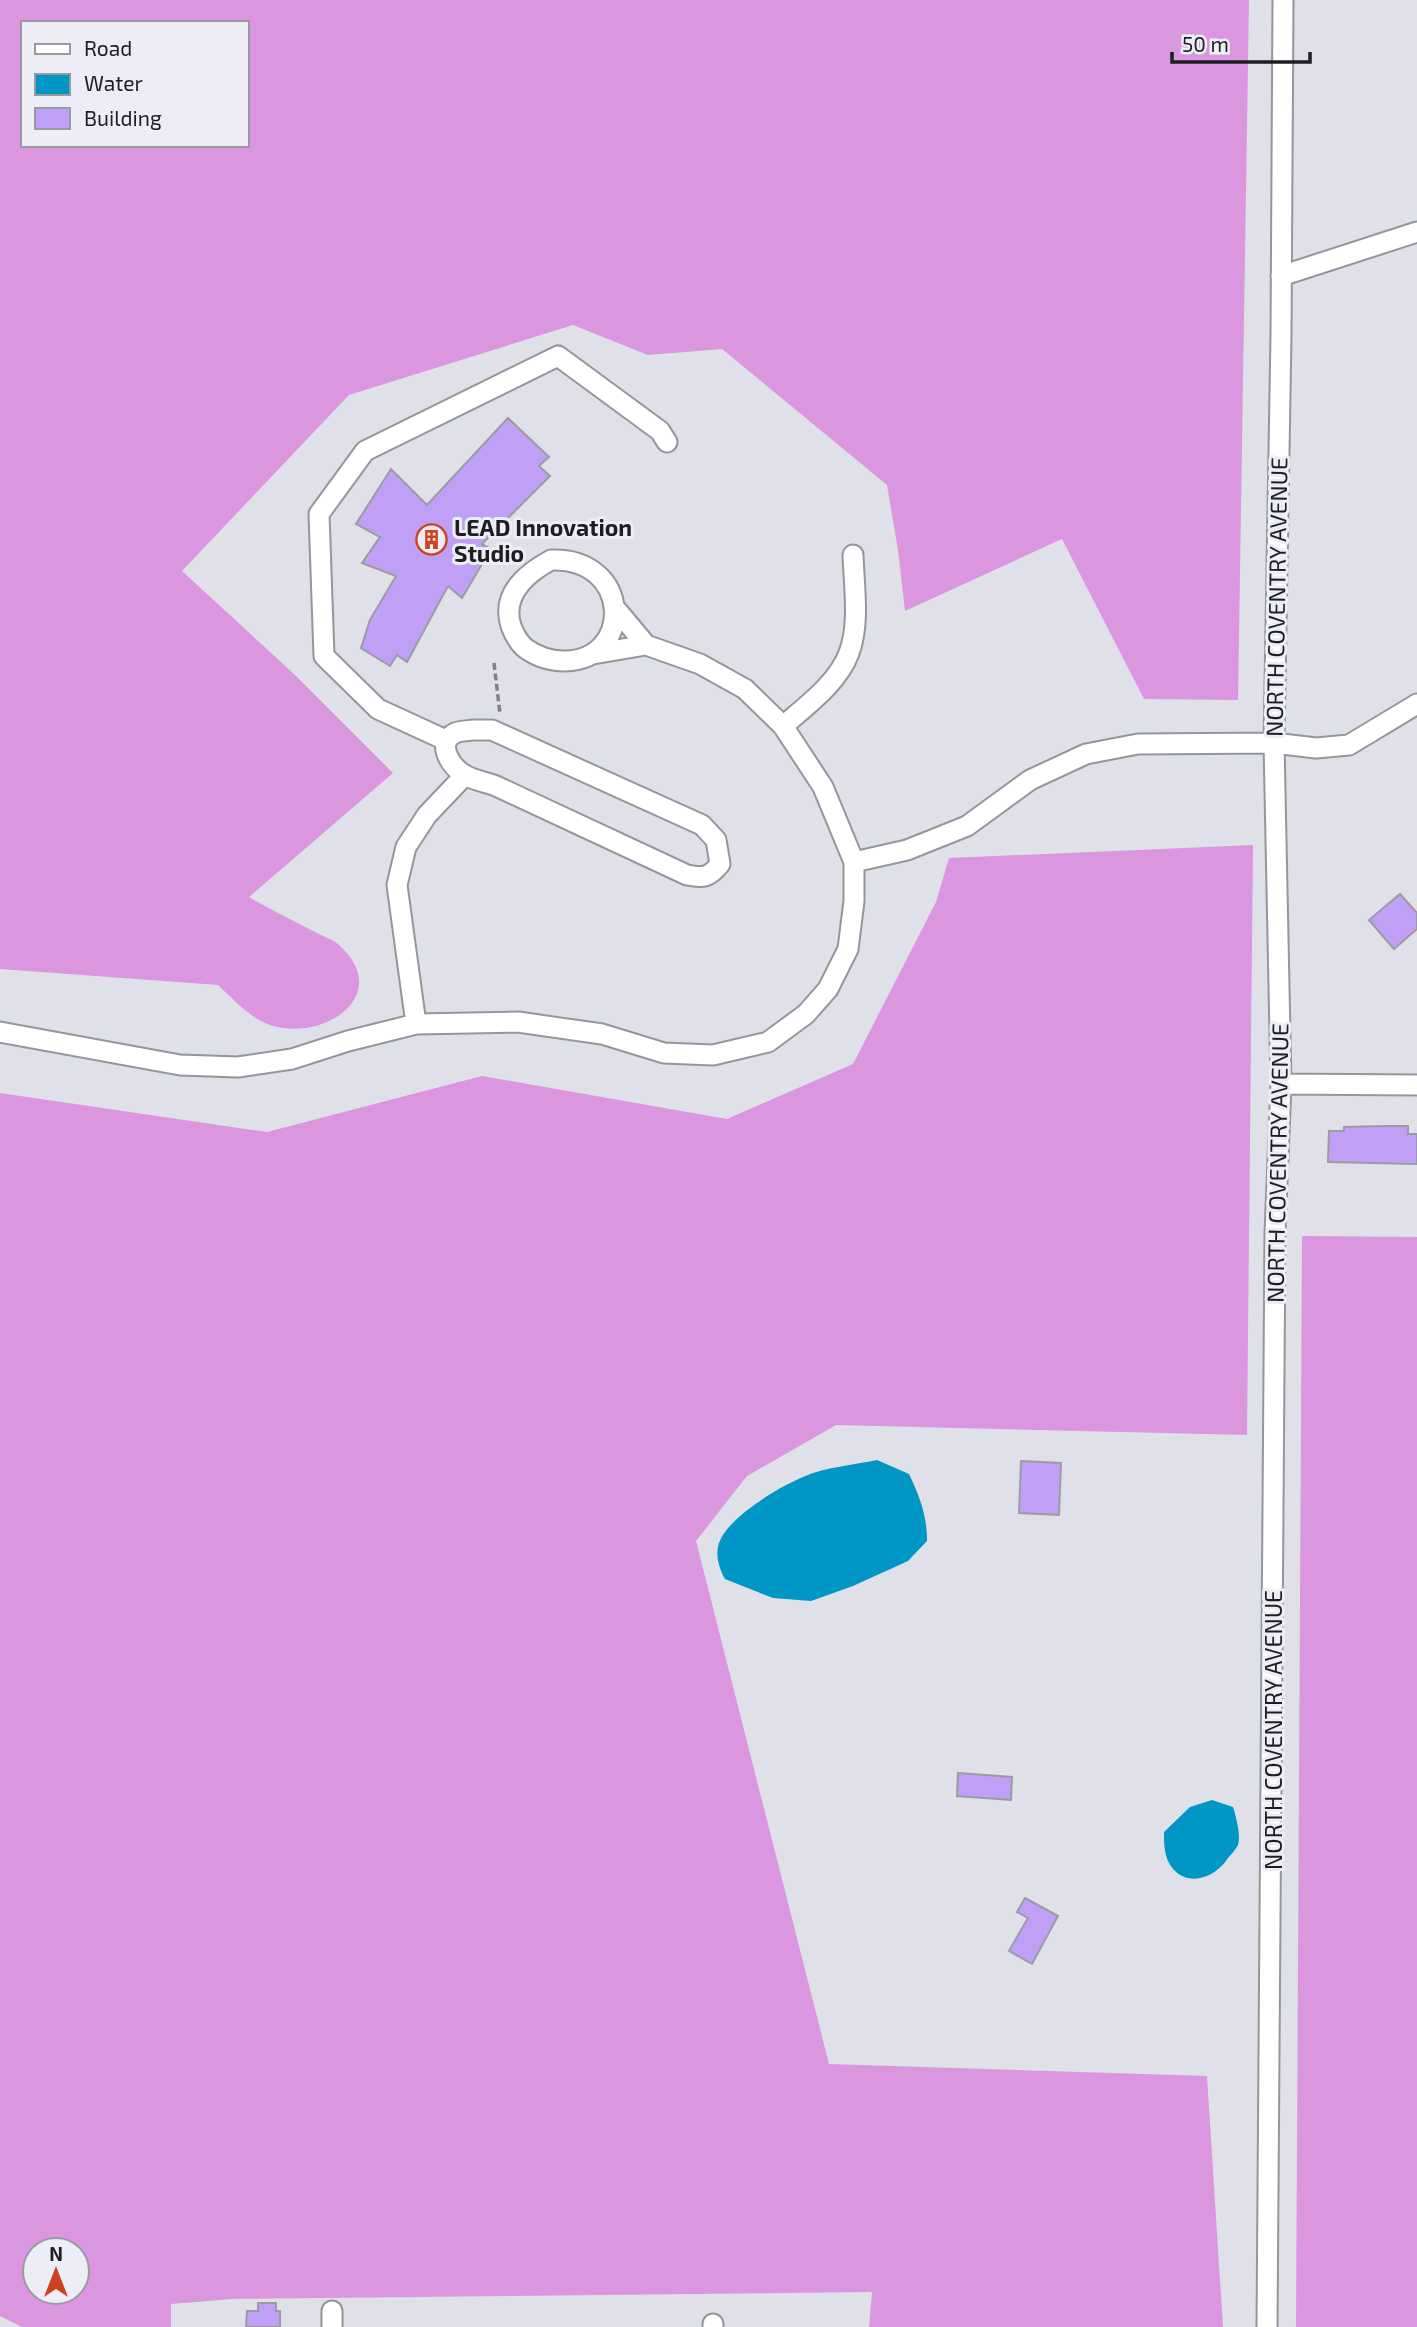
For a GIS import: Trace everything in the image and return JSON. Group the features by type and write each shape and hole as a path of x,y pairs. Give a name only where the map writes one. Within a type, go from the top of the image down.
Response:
{"street":[{"name":"NORTH COVENTRY AVENUE","path":"1268,2327 1275,1233 1281,1084 1274,743 1283,0"},
{"path":"1281,276 1417,232"},
{"path":"439,737 378,709 324,656 318,514 365,451 558,356 660,431 667,442"},
{"path":"783,726 831,681 848,656 853,641 855,618 853,555"},
{"path":"0,1032 180,1065 238,1067 292,1059 348,1041 416,1024 518,1022 602,1034 664,1053 713,1055 768,1042 806,1014 828,989 848,949 854,901 854,862 823,787 783,726 745,689 700,664 646,645 593,654 574,661 554,661 535,655 519,643 508,613 513,593 533,570 551,560 575,561 602,578 612,591 614,624 607,639 593,654"},
{"path":"615,608 646,645"},
{"path":"854,862 907,850 967,826 1030,780 1086,754 1138,744 1274,743 1316,748 1349,744 1417,704"},
{"path":"492,730 702,825 716,840 720,864 712,874 703,878 687,875 496,786 464,775 450,762 445,752 447,741 454,733 492,730"},
{"path":"416,1024 397,885 406,847 427,815 464,775"},
{"path":"1281,1084 1417,1085"}],"path":[{"path":"494,663 501,719"}],"shaded area":[{"path":"0,0 1249,0 1238,700 1144,699 1062,539 905,611 887,485 722,349 648,355 573,325 349,395 182,571 295,675 393,773 249,897 330,939 354,962 359,980 356,995 347,1009 332,1020 314,1026 294,1029 273,1026 244,1009 218,985 0,969"},
{"path":"1253,845 1247,1435 836,1425 747,1476 696,1541 829,2064 1207,2076 1223,2327 869,2327 872,2292 233,2299 171,2304 171,2327 22,2327 0,2316 0,1093 267,1132 482,1076 727,1119 853,1064 936,902 949,858"},
{"path":"1302,1236 1417,1237 1417,2327 1296,2327"}],"water":[{"path":"877,1460 909,1474 922,1507 927,1541 908,1561 853,1586 811,1601 773,1598 725,1579 718,1561 719,1543 724,1533 743,1513 768,1495 803,1477"},
{"path":"1212,1800 1233,1807 1239,1831 1238,1845 1217,1870 1203,1877 1187,1878 1173,1869 1168,1860 1164,1847 1164,1832 1190,1807"}],"building":[{"name":"LEAD Innovation Studio","path":"508,418 549,457 539,466 550,476 482,544 491,549 462,598 448,586 407,662 397,655 390,666 361,648 370,620 396,576 362,563 380,537 356,524 391,469 427,505"},
{"path":"1400,894 1417,913 1417,929 1394,949 1369,920"},
{"path":"1408,1126 1408,1134 1417,1134 1417,1164 1328,1162 1329,1131 1344,1131 1344,1127"},
{"path":"1021,1461 1061,1463 1059,1515 1019,1513"},
{"path":"958,1773 1012,1777 1011,1800 957,1796"},
{"path":"1025,1898 1058,1916 1032,1964 1009,1951 1028,1918 1017,1912"},
{"path":"258,2303 276,2303 276,2311 280,2311 280,2327 246,2327 247,2311 258,2311"}],"place":[{"name":"LEAD Innovation Studio","path":"431,540"}]}
